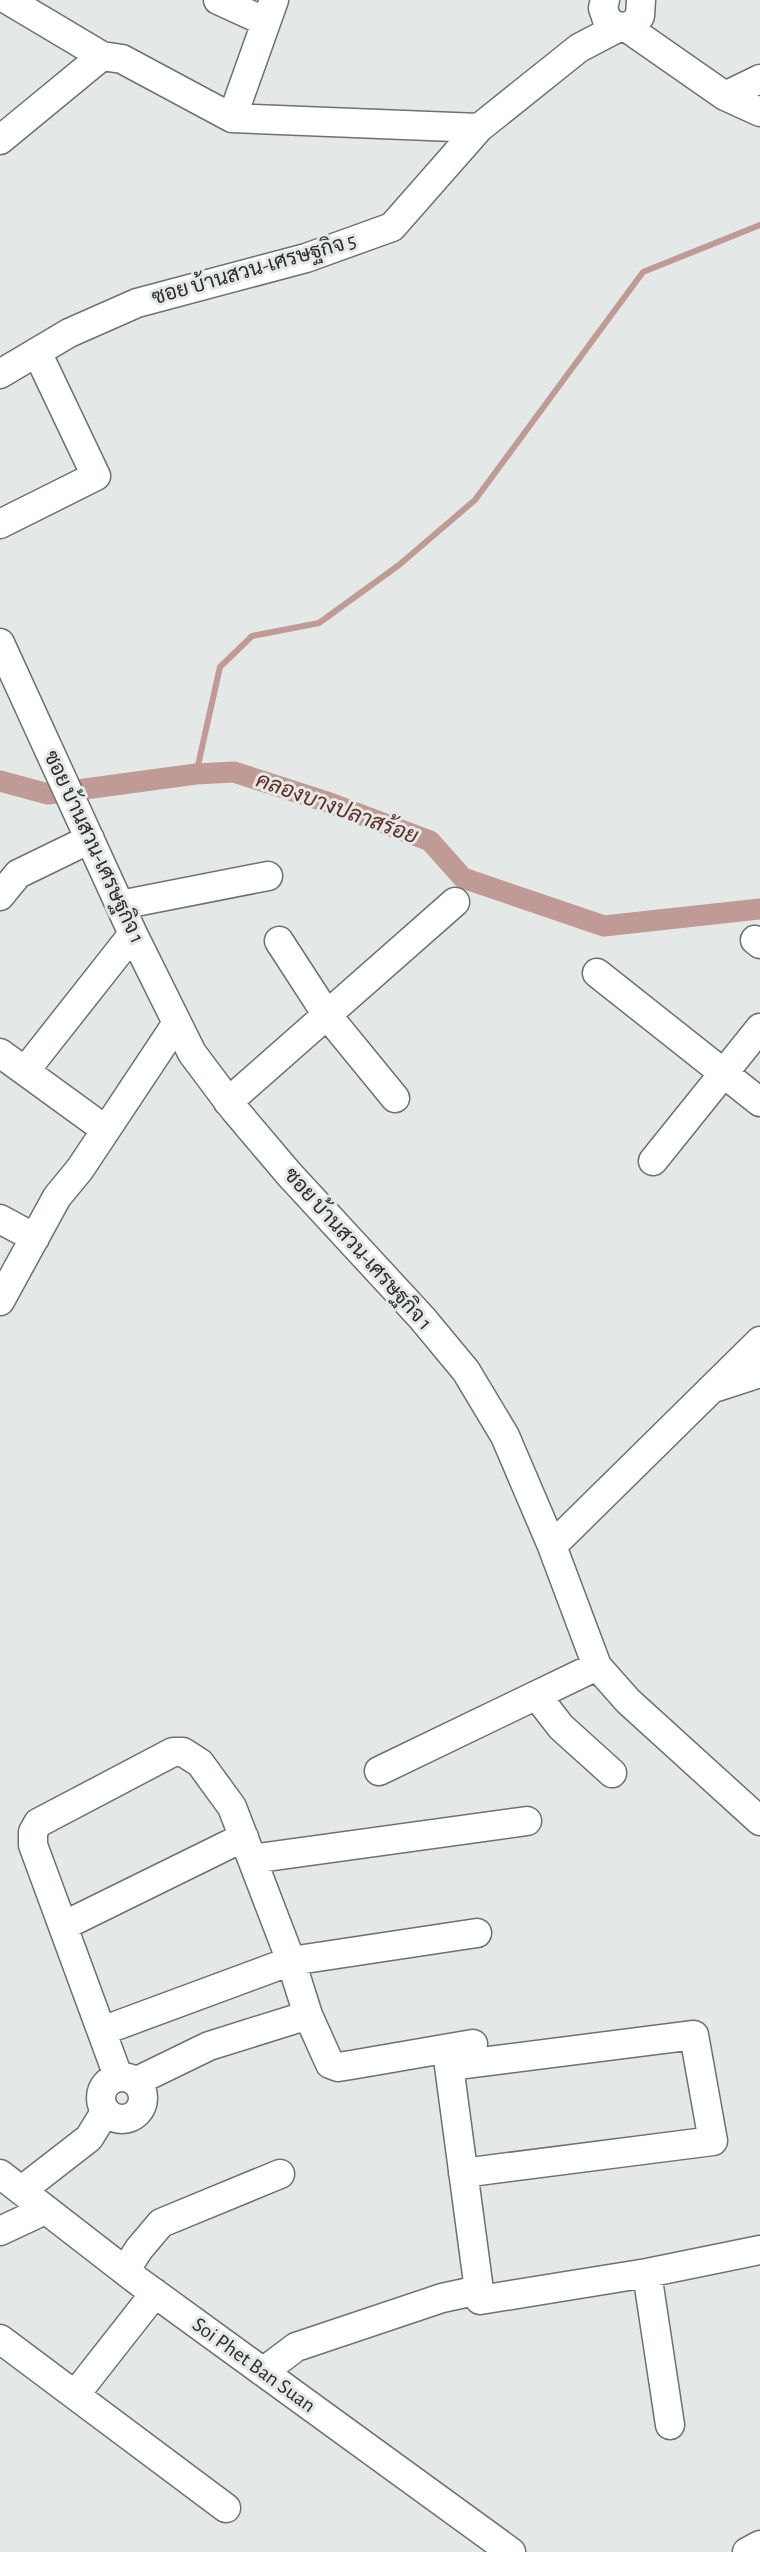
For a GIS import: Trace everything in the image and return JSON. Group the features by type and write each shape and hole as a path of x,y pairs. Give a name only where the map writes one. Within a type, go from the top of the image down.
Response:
{"street":[{"path":"8,0 102,56 122,59 232,118 479,128"},
{"path":"218,0 270,11 232,118"},
{"path":"604,1 603,8 608,20 683,64 725,96 760,112"},
{"path":"579,48 604,1"},
{"path":"579,48 622,27 632,25 640,16 641,2"},
{"path":"641,2 683,64"},
{"name":"ซอย บ้านสวน-เศรษฐกิจ 5","path":"0,374 69,333 137,303 306,258 392,227 479,128 579,48"},
{"path":"0,140 102,56"},
{"path":"725,96 760,79"},
{"path":"0,524 96,476 37,352"},
{"name":"ซอย บ้านสวน-เศรษฐกิจ 1","path":"0,642 133,934 192,1053 228,1102 289,1174 423,1318 466,1371 505,1436 552,1546 597,1666 628,1701 760,1821"},
{"path":"0,896 18,874 90,839"},
{"path":"120,905 268,876"},
{"path":"228,1102 455,902"},
{"path":"25,1071 133,934"},
{"path":"279,941 327,1015 395,1098"},
{"path":"597,973 760,1102"},
{"path":"0,1301 57,1197 80,1170 177,1023"},
{"path":"653,1161 760,1028"},
{"path":"0,1053 106,1130"},
{"path":"0,1219 34,1238"},
{"path":"552,1546 760,1341"},
{"path":"710,1390 760,1373"},
{"path":"379,1771 597,1666"},
{"path":"537,1696 561,1727 612,1773"},
{"path":"308,2015 209,2046 128,2079 108,2081 102,2090 101,2102 105,2112 115,2118 126,2119 136,2114 142,2105 143,2094 128,2079 102,2031 33,1845 33,1832 38,1823 173,1752 183,1752 200,1763 232,1807 291,1961 308,2015 330,2064 338,2067 499,2040"},
{"path":"63,1926 248,1848 527,1821"},
{"path":"102,2031 291,1961 477,1932"},
{"path":"463,2173 713,2141 694,2035 449,2066 463,2173 479,2290 480,2300 647,2273 760,2250"},
{"path":"11,2182 89,2138 105,2112"},
{"path":"125,2271 139,2249 161,2223 280,2174"},
{"name":"Soi Phet Ban Suan","path":"11,2182 154,2293 511,2552"},
{"path":"0,2231 45,2210"},
{"path":"647,2273 670,2426"},
{"path":"263,2372 296,2347 442,2298 479,2290"},
{"path":"75,2395 154,2293"},
{"path":"0,2339 226,2508"},
{"path":"747,2552 760,2545"}],"waterway":[{"path":"196,774 220,667 252,636 319,623 399,565 475,500 643,272 760,225"},
{"name":"คลองบางปลาสร้อย","path":"0,781 48,794 196,774 234,772 330,803 430,841 463,878 604,926 760,909"}]}
